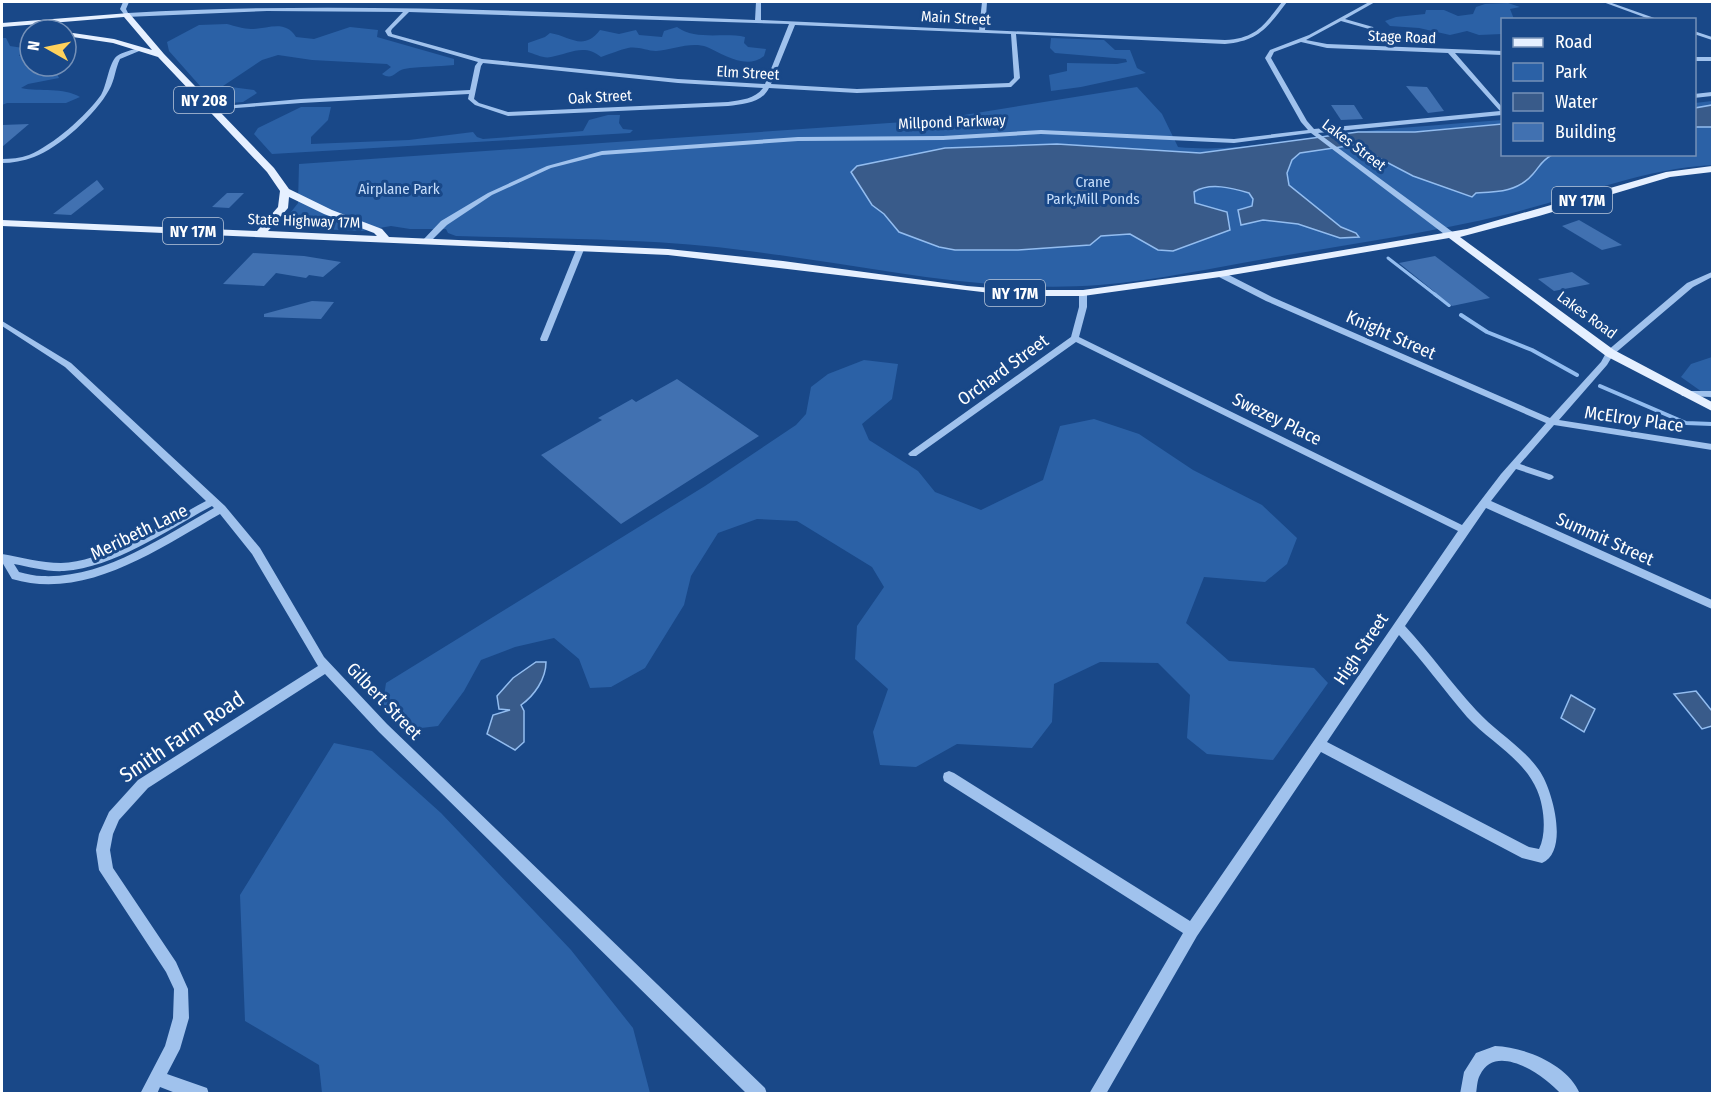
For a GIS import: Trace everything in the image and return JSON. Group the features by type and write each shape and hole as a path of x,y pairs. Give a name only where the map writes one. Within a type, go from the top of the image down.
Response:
{"main road":[{"path":"2,25 126,15"},
{"name":"NY 208","path":"126,15 161,56 271,170 285,191"},
{"path":"2,32 18,32"},
{"name":"NY 208","path":"78,36 104,39 161,56"},
{"name":"NY 17M","path":"426,241 580,247 720,256 968,289 1016,293 1083,293 1220,274 1451,235 1512,221 1669,174 1713,169"},
{"path":"260,234 283,208 285,191 328,212 378,231 385,239"},
{"name":"State Highway 17M","path":"2,223 426,241"},
{"name":"Lakes Road","path":"1451,235 1610,353 1713,407"}],"street":[{"path":"126,2 123,9 126,15"},
{"path":"209,11 217,2"},
{"path":"294,9 304,2"},
{"path":"758,20 759,2"},
{"path":"982,31 985,2"},
{"name":"Main Street","path":"126,15 294,9 408,10 758,20 1225,42 1245,40 1257,35 1284,2"},
{"path":"1301,40 1372,2"},
{"path":"1606,2 1652,18"},
{"name":"Elm Street","path":"408,10 388,30 390,35 482,61 630,77 868,91 1001,87 1013,84 1017,78 1013,32"},
{"path":"1342,20 1371,28 1375,35"},
{"path":"768,86 793,22"},
{"path":"1696,32 1713,39"},
{"name":"Stage Road","path":"1301,40 1327,46 1501,53"},
{"name":"Lakes Street","path":"1301,40 1272,51 1268,58 1304,122 1316,135 1451,235"},
{"path":"2,161 28,157 54,141 103,96 109,86 118,58 141,49"},
{"path":"1450,51 1501,110"},
{"path":"1696,58 1713,59"},
{"path":"212,109 392,95 471,92 478,66 482,61"},
{"name":"Oak Street","path":"471,92 471,99 477,104 500,112 519,115 728,104 745,102 761,95 768,86"},
{"path":"1696,96 1713,94"},
{"name":"Millpond Parkway","path":"426,241 437,228 460,212 515,182 549,167 612,152 798,139 943,138 1063,132 1221,141 1316,135 1501,112"},
{"path":"544,339 580,247"},
{"name":"Knight Street","path":"1220,274 1276,303 1551,423"},
{"name":"High Street","path":"1097,1094 1191,931 1464,530 1514,465 1610,353 1690,285 1713,274"},
{"name":"Orchard Street","path":"913,454 1076,338 1083,307 1083,293"},
{"name":"Gilbert Street","path":"2,323 68,365 217,505 255,551 326,667 383,728 759,1094"},
{"name":"Swezey Place","path":"1076,338 1464,530"},
{"path":"1685,394 1713,394"},
{"name":"McElroy Place","path":"1551,423 1713,447"},
{"path":"1514,465 1549,477"},
{"name":"Summit Street","path":"1485,503 1713,605"},
{"name":"Meribeth Lane","path":"4,559 16,576 27,579 65,581 85,576 132,557 217,505"},
{"path":"1318,744 1527,854 1542,856 1548,849 1550,811 1540,780 1514,750 1489,732 1398,626"},
{"name":"Smith Farm Road","path":"148,1094 172,1049 181,1018 181,989 171,967 105,870 103,850 106,834 114,816 143,784 326,667"},
{"path":"949,777 1191,931"},
{"path":"1468,1094 1470,1075 1477,1062 1490,1054 1507,1052 1526,1057 1547,1068 1572,1094"},
{"path":"158,1078 201,1094"}],"green space":[{"path":"1508,3 1520,7 1510,9 1514,18 1501,18 1501,34 1479,35 1467,31 1450,35 1419,28 1390,26 1385,21 1396,17 1425,14 1426,10 1444,10 1458,16 1473,14 1476,7 1485,4"},
{"path":"227,24 251,29 276,26 287,28 296,37 314,39 350,27 378,30 377,37 454,59 454,65 416,67 386,76 382,74 391,67 387,64 312,60 278,55 262,60 223,86 254,90 257,93 243,102 216,104 169,51 167,42 199,25"},
{"path":"677,27 693,34 745,37 744,43 748,47 766,49 764,56 750,62 736,60 701,45 656,51 628,48 601,57 582,50 548,57 528,52 528,43 550,33 582,41 594,37 600,30 619,34 636,30 639,35 662,37 664,31"},
{"path":"2,38 6,38 10,46 18,47 18,78 59,78 28,84 21,88 59,91 80,97 66,103 7,103 2,105"},
{"path":"1051,38 1104,40 1115,50 1130,50 1137,68 1146,73 1051,91 1049,75 1067,71 1067,63 1117,64 1127,62 1126,59 1055,53 1050,48"},
{"name":"Crane Park;Mill Ponds","path":"1137,87 1162,114 1178,147 1223,148 1356,132 1501,120 1501,156 1696,156 1696,103 1712,101 1712,165 1660,172 1508,214 1395,237 1122,283 1055,287 924,277 713,247 603,240 456,236 448,233 446,229 410,229 391,226 362,231 295,228 284,221 298,203 299,164 933,120"},
{"path":"301,107 331,107 328,120 311,137 311,144 409,140 473,132 477,137 483,139 583,131 589,120 608,115 620,115 619,123 623,129 633,130 630,133 272,154 254,134 258,128"},
{"path":"1712,357 1712,399 1681,377 1691,364"},
{"path":"864,360 898,364 892,399 862,424 869,440 918,471 935,492 981,510 1043,480 1060,426 1094,419 1139,434 1193,470 1262,505 1297,538 1287,564 1265,582 1204,577 1186,623 1229,661 1314,668 1328,683 1273,760 1207,754 1187,738 1190,695 1158,663 1100,662 1054,684 1052,722 1032,748 957,744 916,767 880,765 873,732 888,689 855,659 857,626 884,587 872,567 797,521 757,519 718,533 691,576 684,605 645,668 611,687 590,688 579,659 554,638 515,647 481,660 464,691 438,726 413,729 382,709 386,683 705,486 796,425 806,414 811,387 828,374"},
{"path":"334,743 372,751 441,813 571,950 633,1028 650,1093 322,1093 319,1065 245,1021 240,895"}],"water":[{"path":"1712,105 1712,127 1696,127 1696,108"},
{"path":"1501,124 1501,156 1550,156 1543,161 1527,180 1514,188 1476,193 1472,197 1413,176 1354,145 1300,153 1292,160 1287,173 1289,185 1341,227 1356,233 1359,237 1340,238 1298,224 1263,220 1241,225 1238,210 1252,206 1253,199 1249,193 1228,188 1207,187 1194,192 1195,203 1227,212 1230,230 1173,251 1158,250 1130,234 1101,236 1090,245 1018,250 955,250 939,247 899,232 884,214 872,205 851,172 857,166 945,148 1057,144 1200,153 1358,132 1415,132"},
{"path":"536,662 546,662 544,675 530,697 521,705 524,711 524,742 515,750 487,734 493,715 510,710 499,709 497,696 513,678"},
{"path":"1696,691 1712,711 1712,726 1702,729 1674,694"},
{"path":"1571,695 1595,709 1584,732 1561,718"}],"building":[{"path":"1406,86 1427,87 1444,111 1428,113"},
{"path":"1331,105 1354,105 1363,119 1341,120"},
{"path":"29,124 2,147 2,125"},
{"path":"97,180 104,189 71,215 53,214"},
{"path":"227,193 244,193 229,208 212,207"},
{"path":"1579,220 1622,245 1602,250 1562,226"},
{"path":"253,253 304,256 341,262 323,277 309,275 306,278 276,273 264,286 223,284"},
{"path":"1435,256 1490,298 1452,306 1399,263"},
{"path":"1572,272 1590,284 1554,291 1538,279"},
{"path":"312,301 334,302 321,319 264,317 264,314"},
{"path":"677,379 759,436 621,524 541,455 602,420 598,418 632,399 636,402"}],"waterway":[{"path":"1388,258 1437,296"},
{"path":"1435,294 1449,305"},
{"path":"1461,315 1487,332 1532,350 1577,375"},
{"path":"1600,386 1686,423 1712,424"}],"park label":[{"name":"Airplane Park","path":"399,189"}]}
